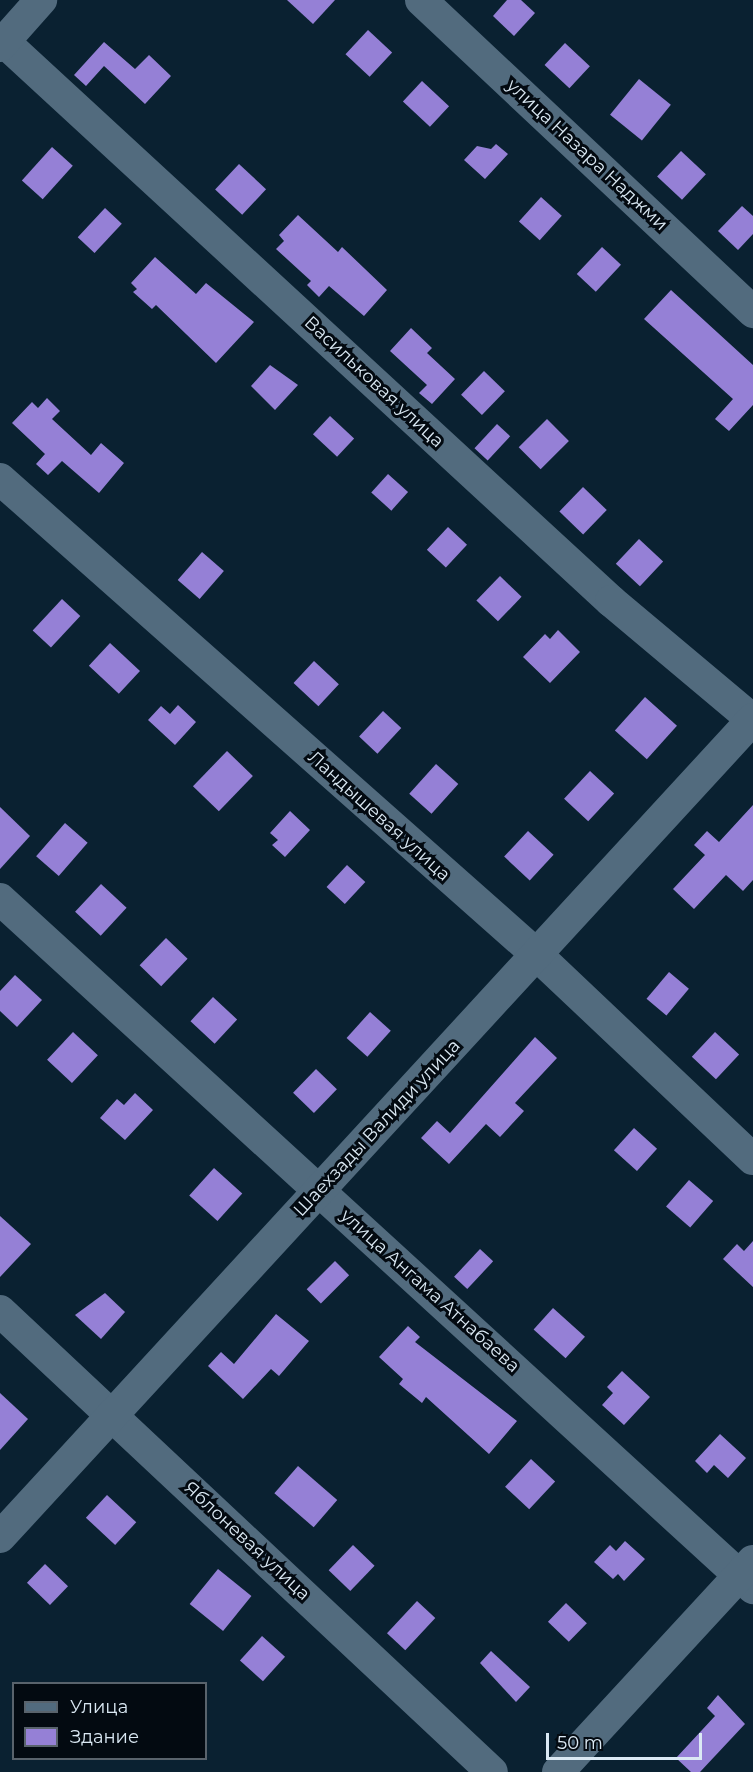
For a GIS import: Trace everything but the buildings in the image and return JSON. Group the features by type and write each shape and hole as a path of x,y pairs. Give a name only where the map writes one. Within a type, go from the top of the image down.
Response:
{"street":[{"path":"1,42 41,0"},
{"name":"улица Назара Наджми","path":"421,0 753,312"},
{"name":"Васильковая улица","path":"1,42 611,601 753,719"},
{"name":"Ландышевая улица","path":"0,479 537,955 753,1159"},
{"name":"Шаехзады Валиди улица","path":"0,1537 114,1416 753,719"},
{"name":"улица Ангама Атнабаева","path":"0,899 318,1191 749,1575"},
{"name":"Яблоневая улица","path":"0,1311 492,1772"},
{"path":"558,1772 749,1575"}]}
